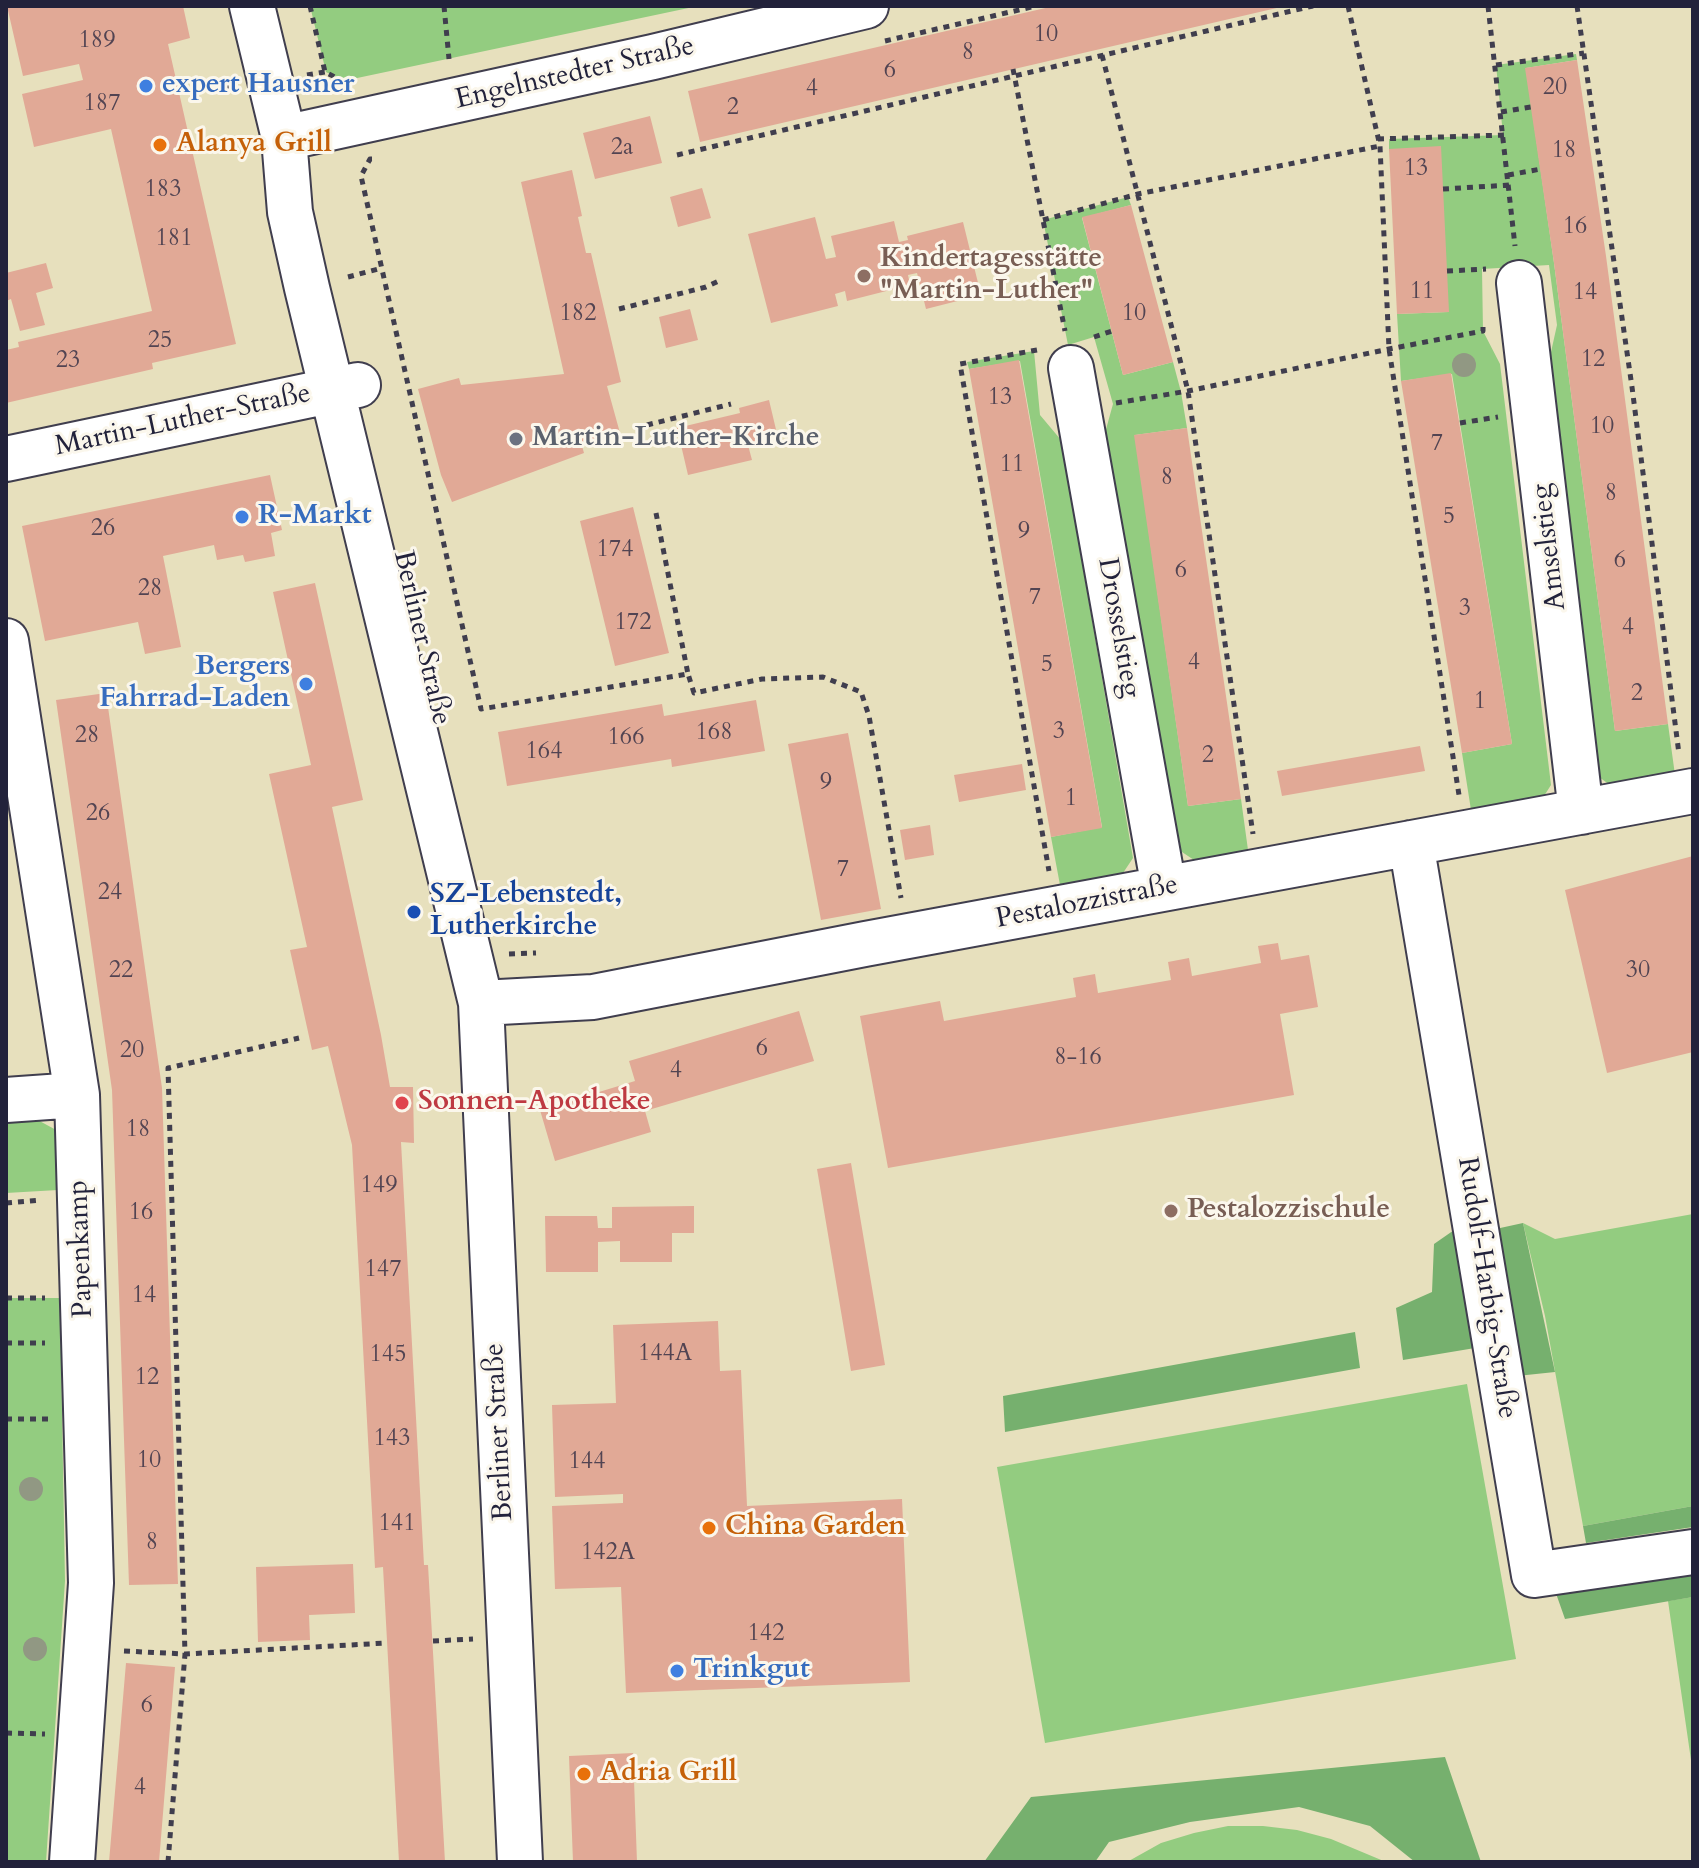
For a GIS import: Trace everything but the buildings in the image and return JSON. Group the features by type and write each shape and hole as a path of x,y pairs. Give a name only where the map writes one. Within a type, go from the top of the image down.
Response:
{"street":[{"name":"Berliner Straße","path":"252,6 284,138 290,212 346,388 490,918 494,955 481,1003 520,1862"},
{"name":"Engelnstedter Straße","path":"284,138 638,60 761,18 872,24"},
{"name":"Amselstieg","path":"1519,283 1581,812"},
{"name":"Drosselstieg","path":"1074,351 1164,888"},
{"name":"Martin-Luther-Straße","path":"6,459 346,388"},
{"name":"Papenkamp","path":"6,641 77,1095 91,1583 72,1862"},
{"name":"Pestalozzistraße","path":"481,1003 593,997 1581,812 1686,775"},
{"name":"Rudolf-Harbig-Straße","path":"1411,843 1534,1575 1693,1552"},
{"path":"6,1100 77,1095"}],"path":[{"path":"310,6 325,72 343,81 358,78"},
{"path":"444,6 449,59"},
{"path":"872,24 1001,16 1036,6"},
{"path":"677,155 1014,72 1313,6"},
{"path":"1348,6 1379,142 1389,349 1459,796"},
{"path":"1488,6 1519,283"},
{"path":"1577,6 1686,775"},
{"path":"1496,65 1584,53"},
{"path":"1102,55 1188,391 1255,849"},
{"path":"1014,72 1052,265 1074,351 960,364 1049,872"},
{"path":"1501,112 1531,107"},
{"path":"1043,220 1138,194 1379,142 1504,135"},
{"path":"384,156 370,159 361,176 481,709 688,674"},
{"path":"1508,175 1541,169"},
{"path":"1443,189 1510,185"},
{"path":"1052,265 1091,253"},
{"path":"348,277 382,268"},
{"path":"619,309 706,287 721,280"},
{"path":"1113,404 1483,331 1482,316"},
{"path":"647,425 731,404"},
{"path":"1460,423 1507,416"},
{"path":"656,513 694,693 762,679 823,677 861,692 869,716 901,899"},
{"path":"168,1862 185,1654 168,1068 299,1038"},
{"path":"6,1203 45,1200"},
{"path":"6,1298 47,1298"},
{"path":"6,1343 47,1343"},
{"path":"6,1419 62,1419"},
{"path":"119,1650 185,1654 387,1643"},
{"path":"6,1733 55,1734"}],"green space":[{"path":"310,6 698,6 343,81 326,72"},
{"path":"1576,54 1577,60 1526,68 1615,731 1668,724 1675,775 1610,785 1599,777 1549,361 1557,325 1549,265 1482,269 1483,331 1500,364 1551,785 1544,796 1471,810 1462,753 1512,744 1452,374 1401,381 1397,314 1448,312 1389,149 1389,139 1503,135 1496,65"},
{"path":"1128,197 1131,205 1082,218 1123,375 1173,362 1181,392 1187,428 1135,435 1188,806 1241,799 1248,850 1194,860 1179,850 1105,433 1113,404 1094,337 1068,345 1043,220"},
{"path":"1034,351 1040,415 1061,440 1133,858 1123,873 1060,885 1051,837 1102,827 1020,361 969,369 967,362"},
{"path":"34,1118 58,1131 58,1190 6,1193 6,1120"},
{"path":"1693,1214 1693,1506 1583,1526 1545,1316 1523,1223 1555,1239"},
{"path":"1523,1223 1555,1372 1517,1376 1491,1230"},
{"path":"1457,1228 1475,1348 1403,1360 1396,1308 1432,1292 1434,1244"},
{"path":"6,1298 60,1298 65,1581 46,1862 6,1862"},
{"path":"1355,1332 1360,1368 1005,1432 1003,1396"},
{"path":"1467,1384 1516,1659 1045,1743 997,1467"},
{"path":"1693,1506 1693,1527 1586,1543 1583,1526"},
{"path":"1693,1565 1693,1597 1565,1619 1553,1585"},
{"path":"1693,1597 1693,1774 1668,1601"},
{"path":"1445,1757 1481,1862 1415,1862 1370,1826 1299,1807 1190,1822 1109,1842 1095,1862 984,1862 1031,1797"},
{"path":"1228,1826 1297,1830 1331,1839 1386,1862 1127,1862 1161,1843"}],"place":[{"name":"expert Hausner","path":"146,86"},
{"name":"Alanya Grill","path":"160,145"},
{"name":"Kindertagesstätte \"Martin-Luther\"","path":"864,276"},
{"name":"Martin-Luther-Kirche","path":"516,439"},
{"name":"R-Markt","path":"242,517"},
{"name":"Bergers Fahrrad-Laden","path":"306,684"},
{"name":"SZ-Lebenstedt, Lutherkirche","path":"414,912"},
{"name":"Sonnen-Apotheke","path":"402,1103"},
{"name":"Pestalozzischule","path":"1171,1211"},
{"name":"China Garden","path":"709,1528"},
{"name":"Trinkgut","path":"677,1671"},
{"name":"Adria Grill","path":"584,1774"}]}
